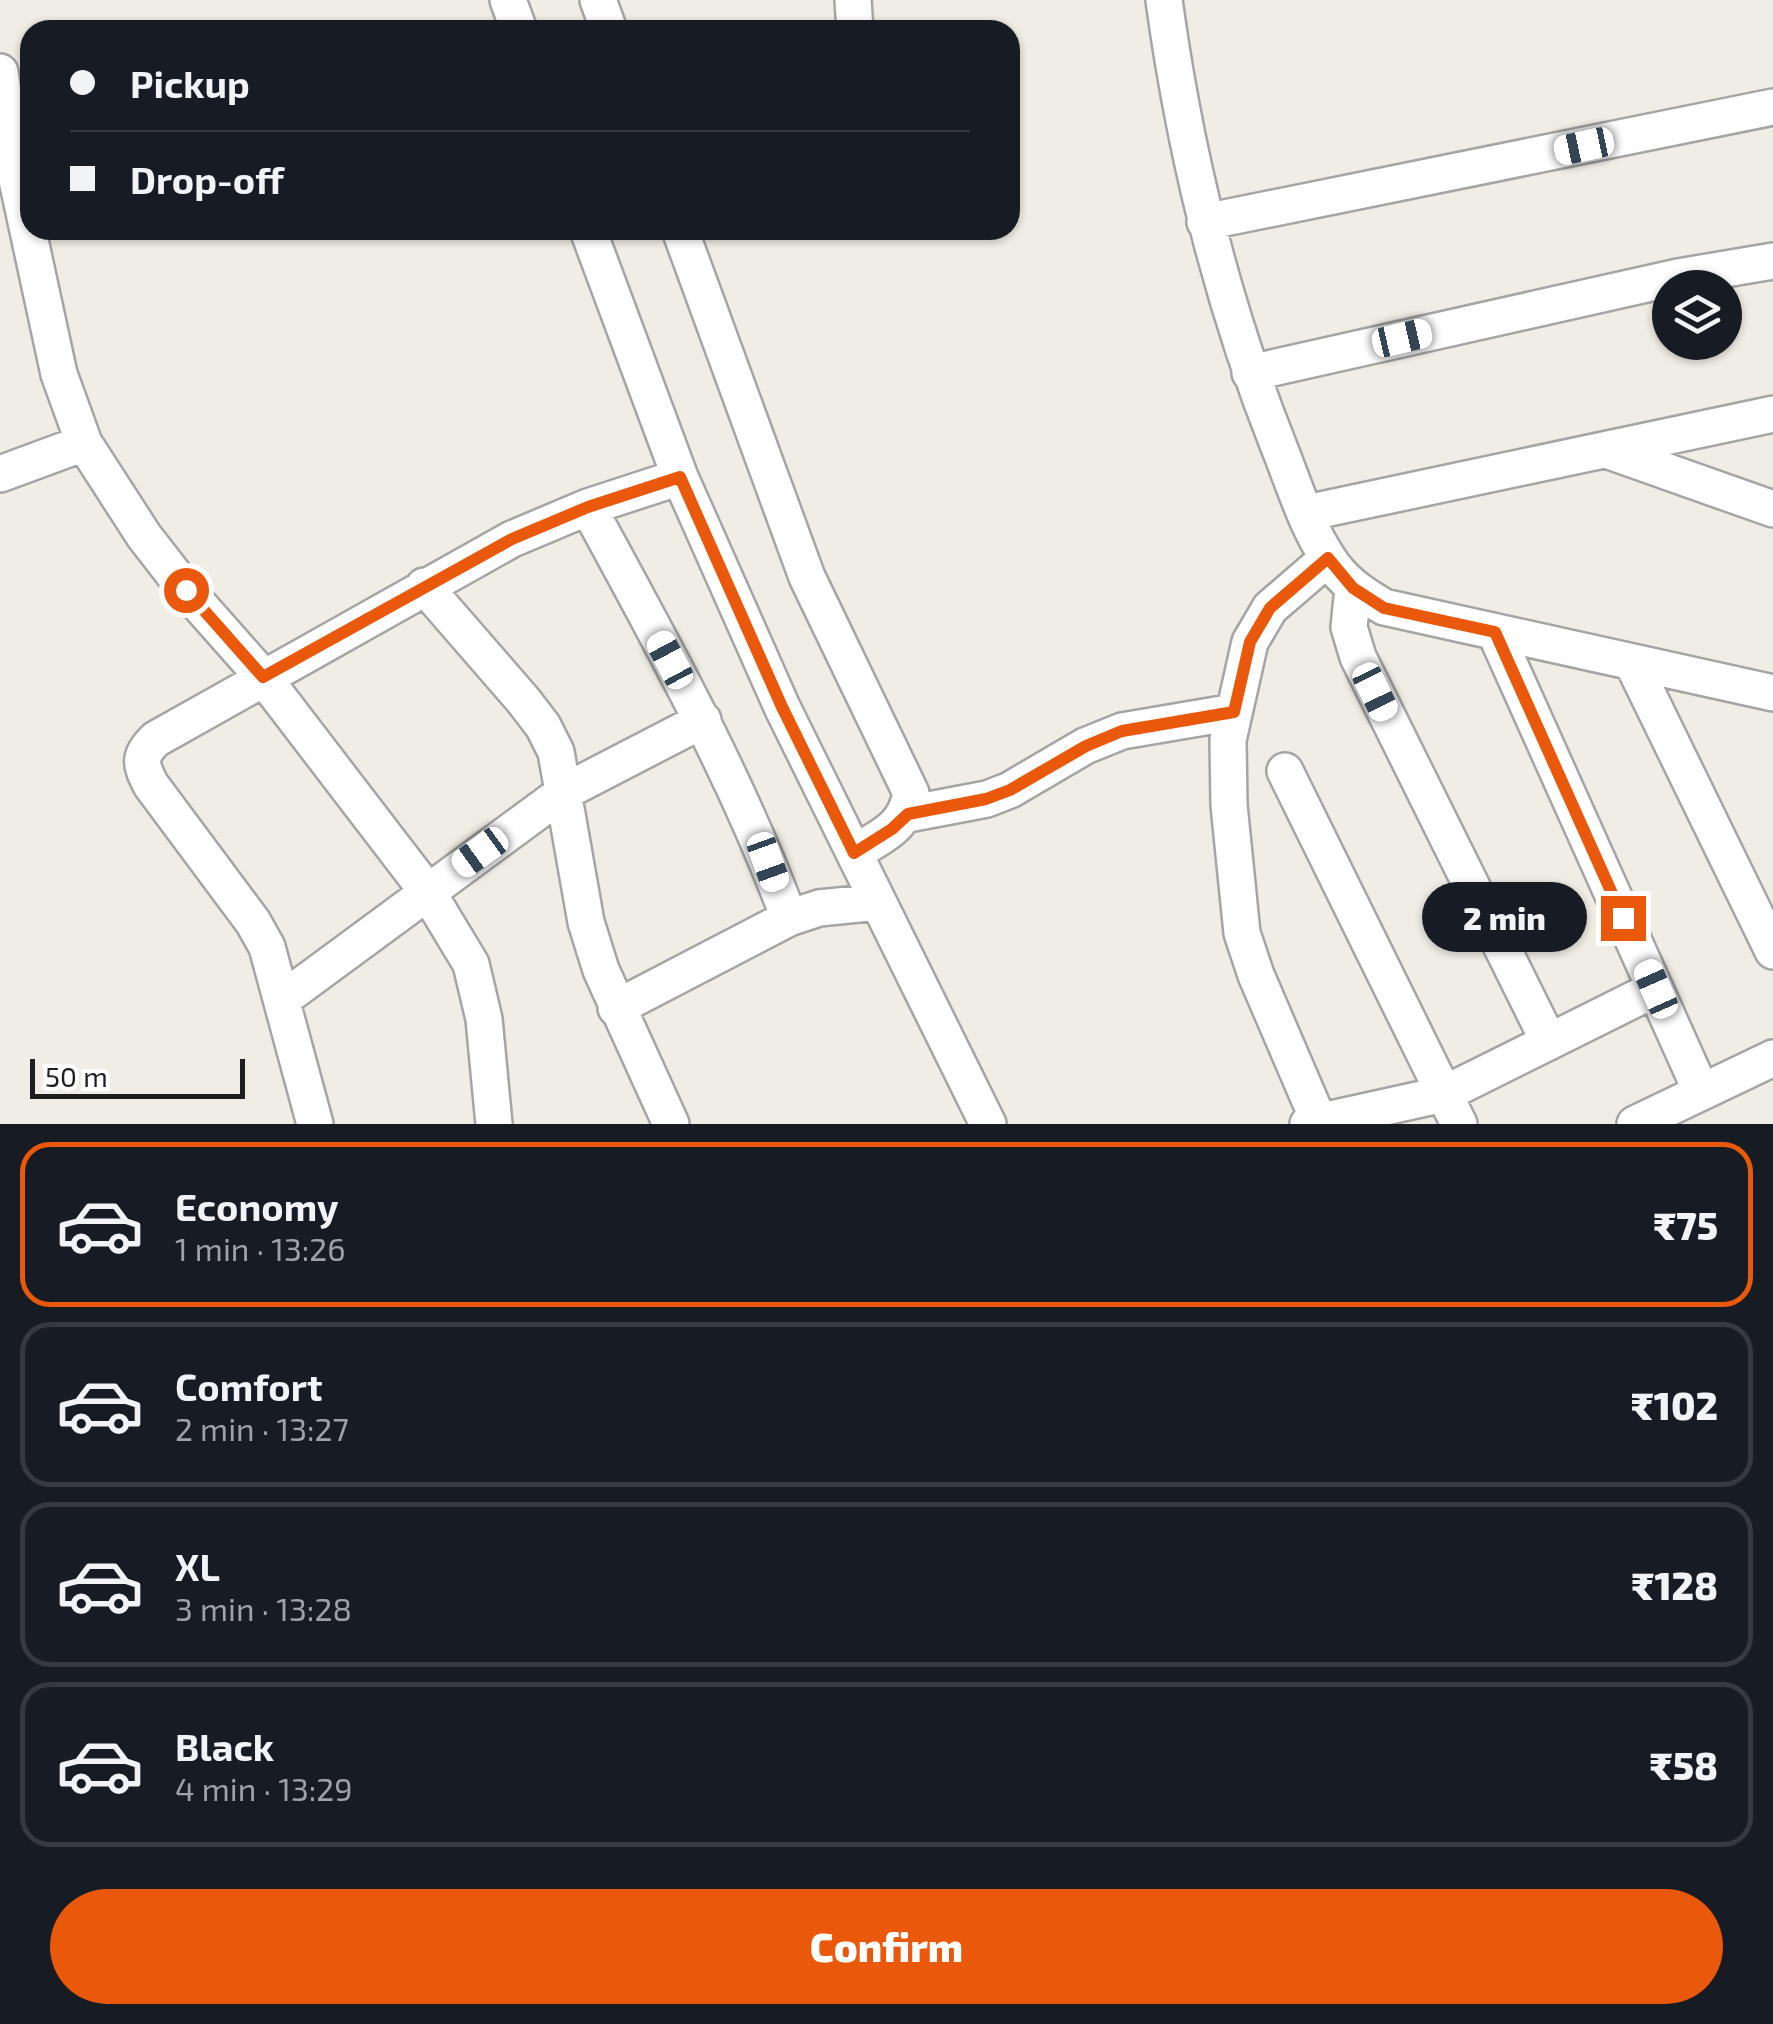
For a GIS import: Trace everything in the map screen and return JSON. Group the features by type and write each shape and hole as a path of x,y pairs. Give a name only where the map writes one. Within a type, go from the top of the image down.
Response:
{"street":[{"path":"1164,0 1206,222 1250,373 1306,513 1328,558 1353,588 1384,608 1773,693"},
{"path":"0,72 7,167 20,218"},
{"path":"1206,222 1773,108"},
{"path":"26,240 60,374 84,442 144,536 263,677 427,891 471,964 478,986 494,1124"},
{"path":"592,240 680,477 782,707 988,1124"},
{"path":"684,240 801,562 911,794 908,814"},
{"path":"1250,373 1678,277 1773,262"},
{"path":"1306,513 1773,414"},
{"path":"0,474 84,442"},
{"path":"1606,450 1773,509"},
{"path":"316,1124 267,947 253,922 150,785 140,765 143,751 156,739 263,677 512,539 588,507 680,477"},
{"path":"588,507 703,720 768,862 789,918"},
{"path":"1328,558 1270,608 1250,642 1228,740 1229,806 1242,933 1316,1123 1451,1109 1548,1042 1656,989"},
{"path":"424,586 543,726 556,752 586,922 616,1008 662,1115"},
{"path":"1353,588 1349,627 1358,656 1548,1042"},
{"path":"1495,632 1702,1091"},
{"path":"1632,662 1773,951"},
{"path":"854,853 908,814 986,799 1010,790 1086,746 1122,731 1234,712"},
{"path":"283,999 564,792 703,720"},
{"path":"1286,771 1451,1109"},
{"path":"616,1008 789,918 818,908 878,902"},
{"path":"1635,1124 1773,1058"}],"route":[{"path":"186,590 263,677 512,539 588,507 680,477 782,707 854,853 908,814 986,799 1010,790 1086,746 1122,731 1234,712 1250,642 1270,608 1328,558 1353,588 1384,608 1495,632 1623,918"}]}
